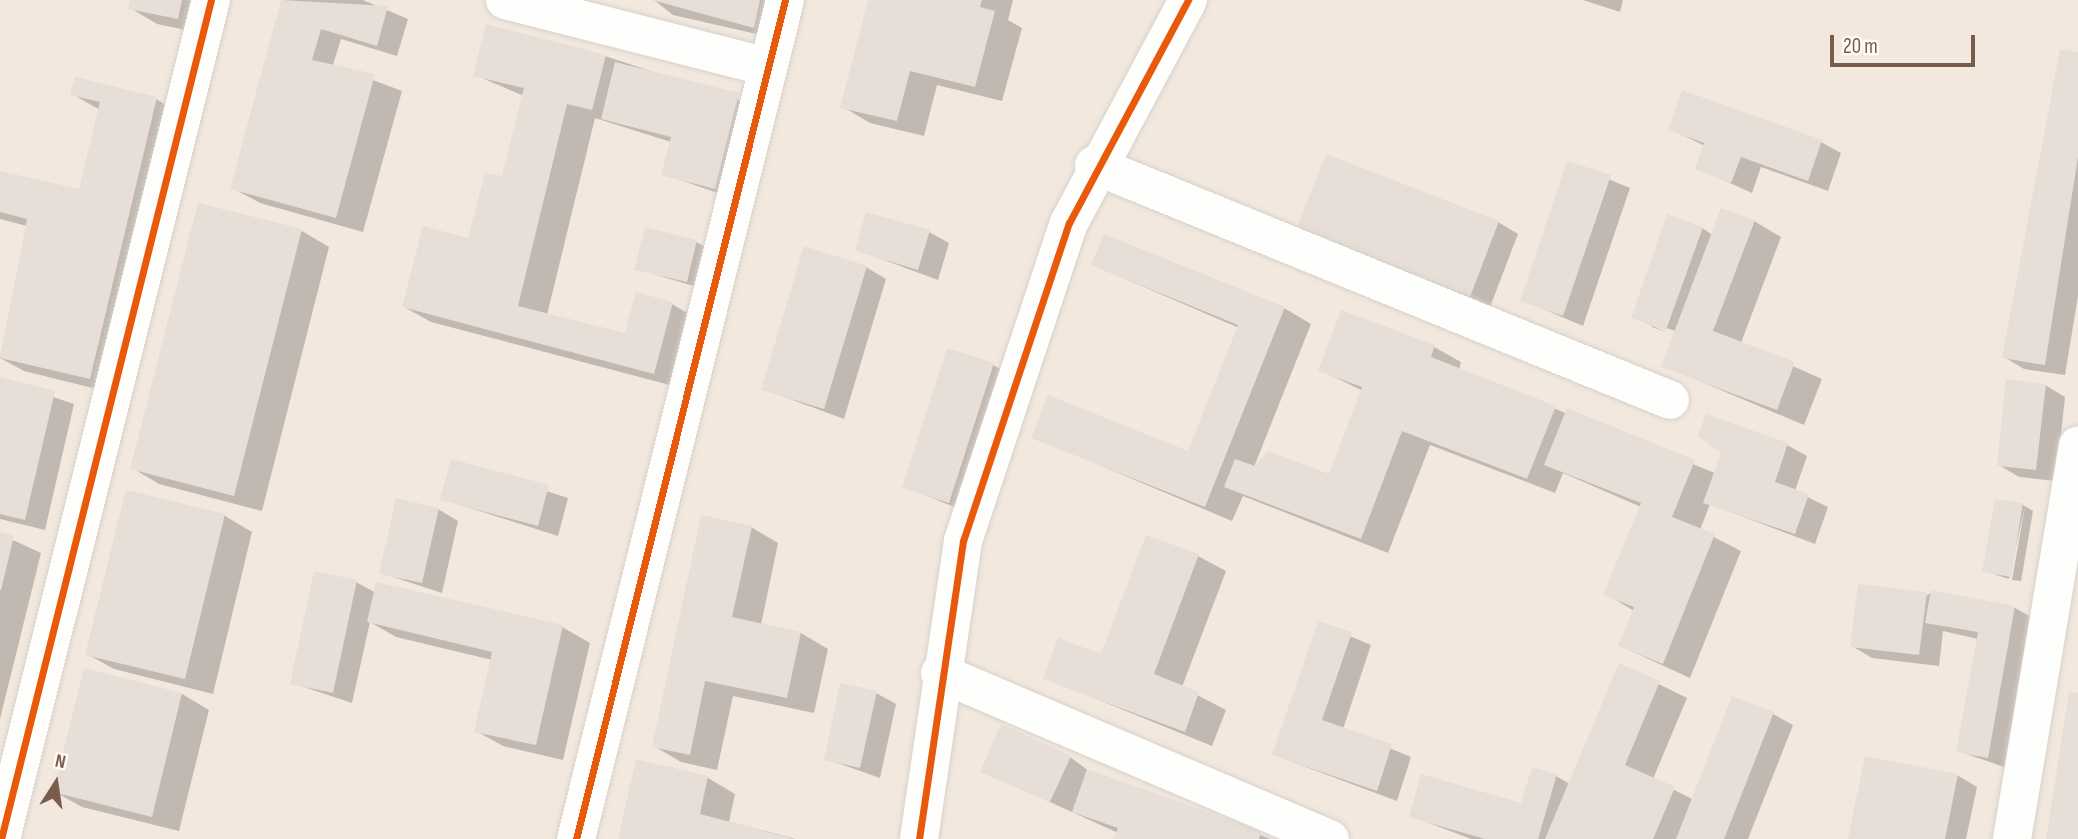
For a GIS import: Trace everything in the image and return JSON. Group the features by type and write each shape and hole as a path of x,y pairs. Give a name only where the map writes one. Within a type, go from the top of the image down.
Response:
{"street":[{"path":"1,839 211,0"},
{"path":"505,0 768,67"},
{"path":"576,839 785,0"},
{"path":"919,839 940,673 963,541 1069,223 1094,165 1188,0"},
{"path":"1094,165 1670,400"},
{"path":"2012,839 2076,465"},
{"path":"940,673 1329,839"}],"shaded area":[{"path":"0,0 2078,0 2078,839 0,839"}],"building":[{"path":"130,0 182,0 178,19 128,9"},
{"path":"281,0 388,6 377,46 321,29 312,60 375,74 336,218 230,189"},
{"path":"652,0 760,0 754,28"},
{"path":"868,0 982,0 980,7 995,11 975,87 910,71 897,121 840,108"},
{"path":"486,24 606,55 592,110 567,104 518,306 625,333 636,292 673,302 654,374 402,307 423,226 468,238 485,173 502,176 524,88 473,76"},
{"path":"2060,49 2078,52 2078,157 2045,365 2002,358"},
{"path":"615,62 739,93 715,189 661,175 671,137 601,119"},
{"path":"75,77 157,97 90,379 0,358 27,219 0,212 0,171 79,189 100,102 70,95"},
{"path":"1682,90 1822,140 1808,181 1741,157 1731,183 1695,169 1704,143 1668,130"},
{"path":"1326,154 1499,221 1470,297 1297,228"},
{"path":"1567,161 1611,175 1563,316 1520,301"},
{"path":"198,203 302,229 234,496 130,469"},
{"path":"1721,208 1755,220 1713,331 1795,362 1777,410 1661,367"},
{"path":"866,212 930,230 918,270 855,251"},
{"path":"1667,214 1703,227 1666,330 1631,318"},
{"path":"645,227 697,240 687,282 634,270"},
{"path":"1104,234 1285,307 1205,507 1031,438 1048,395 1188,451 1238,325 1091,265"},
{"path":"804,246 867,266 824,409 761,390"},
{"path":"1341,310 1435,345 1431,357 1556,406 1527,479 1402,431 1361,539 1224,487 1235,459 1255,466 1268,451 1329,474 1362,387 1318,371"},
{"path":"947,348 994,363 949,503 902,488"},
{"path":"0,377 55,391 25,520 0,514"},
{"path":"2006,379 2046,384 2036,470 1997,466"},
{"path":"1567,408 1695,460 1672,517 1715,534 1663,664 1618,646 1634,607 1603,595 1641,503 1544,465"},
{"path":"1706,414 1788,443 1775,482 1809,494 1795,534 1703,503 1721,453 1698,436"},
{"path":"451,459 549,485 538,526 440,500"},
{"path":"126,490 225,514 185,679 85,655"},
{"path":"396,498 439,508 422,583 379,574"},
{"path":"1995,499 2023,503 2011,577 1982,572"},
{"path":"701,515 752,526 732,617 801,632 787,698 705,681 690,755 652,747"},
{"path":"0,532 14,536 1,590 0,590"},
{"path":"1146,535 1199,554 1154,674 1199,692 1185,732 1043,679 1058,638 1101,654"},
{"path":"314,571 357,580 333,693 290,684"},
{"path":"376,582 563,625 536,745 474,732 492,652 367,622"},
{"path":"1858,584 1927,592 1919,655 1850,647"},
{"path":"1931,590 2015,606 1988,758 1956,752 1978,632 1925,623"},
{"path":"1318,621 1352,632 1322,720 1392,744 1377,791 1272,755"},
{"path":"1619,663 1660,681 1625,765 1675,787 1653,839 1545,839"},
{"path":"84,668 182,693 152,817 53,792"},
{"path":"840,683 877,691 860,768 824,760"},
{"path":"2069,692 2078,693 2078,839 2046,839"},
{"path":"1732,696 1774,712 1724,839 1676,839"},
{"path":"1001,724 1071,756 1050,802 980,772"},
{"path":"1865,756 1958,774 1945,839 1848,839"},
{"path":"636,759 708,776 700,814 794,839 618,839"},
{"path":"1532,767 1557,774 1538,839 1485,839 1409,817 1421,774 1521,803"},
{"path":"1087,769 1261,831 1259,839 1113,839 1118,828 1072,812"}],"cycle path":[{"path":"1,839 211,0"},
{"path":"576,839 785,0"},
{"path":"919,839 963,541 1069,223 1188,0"}]}
